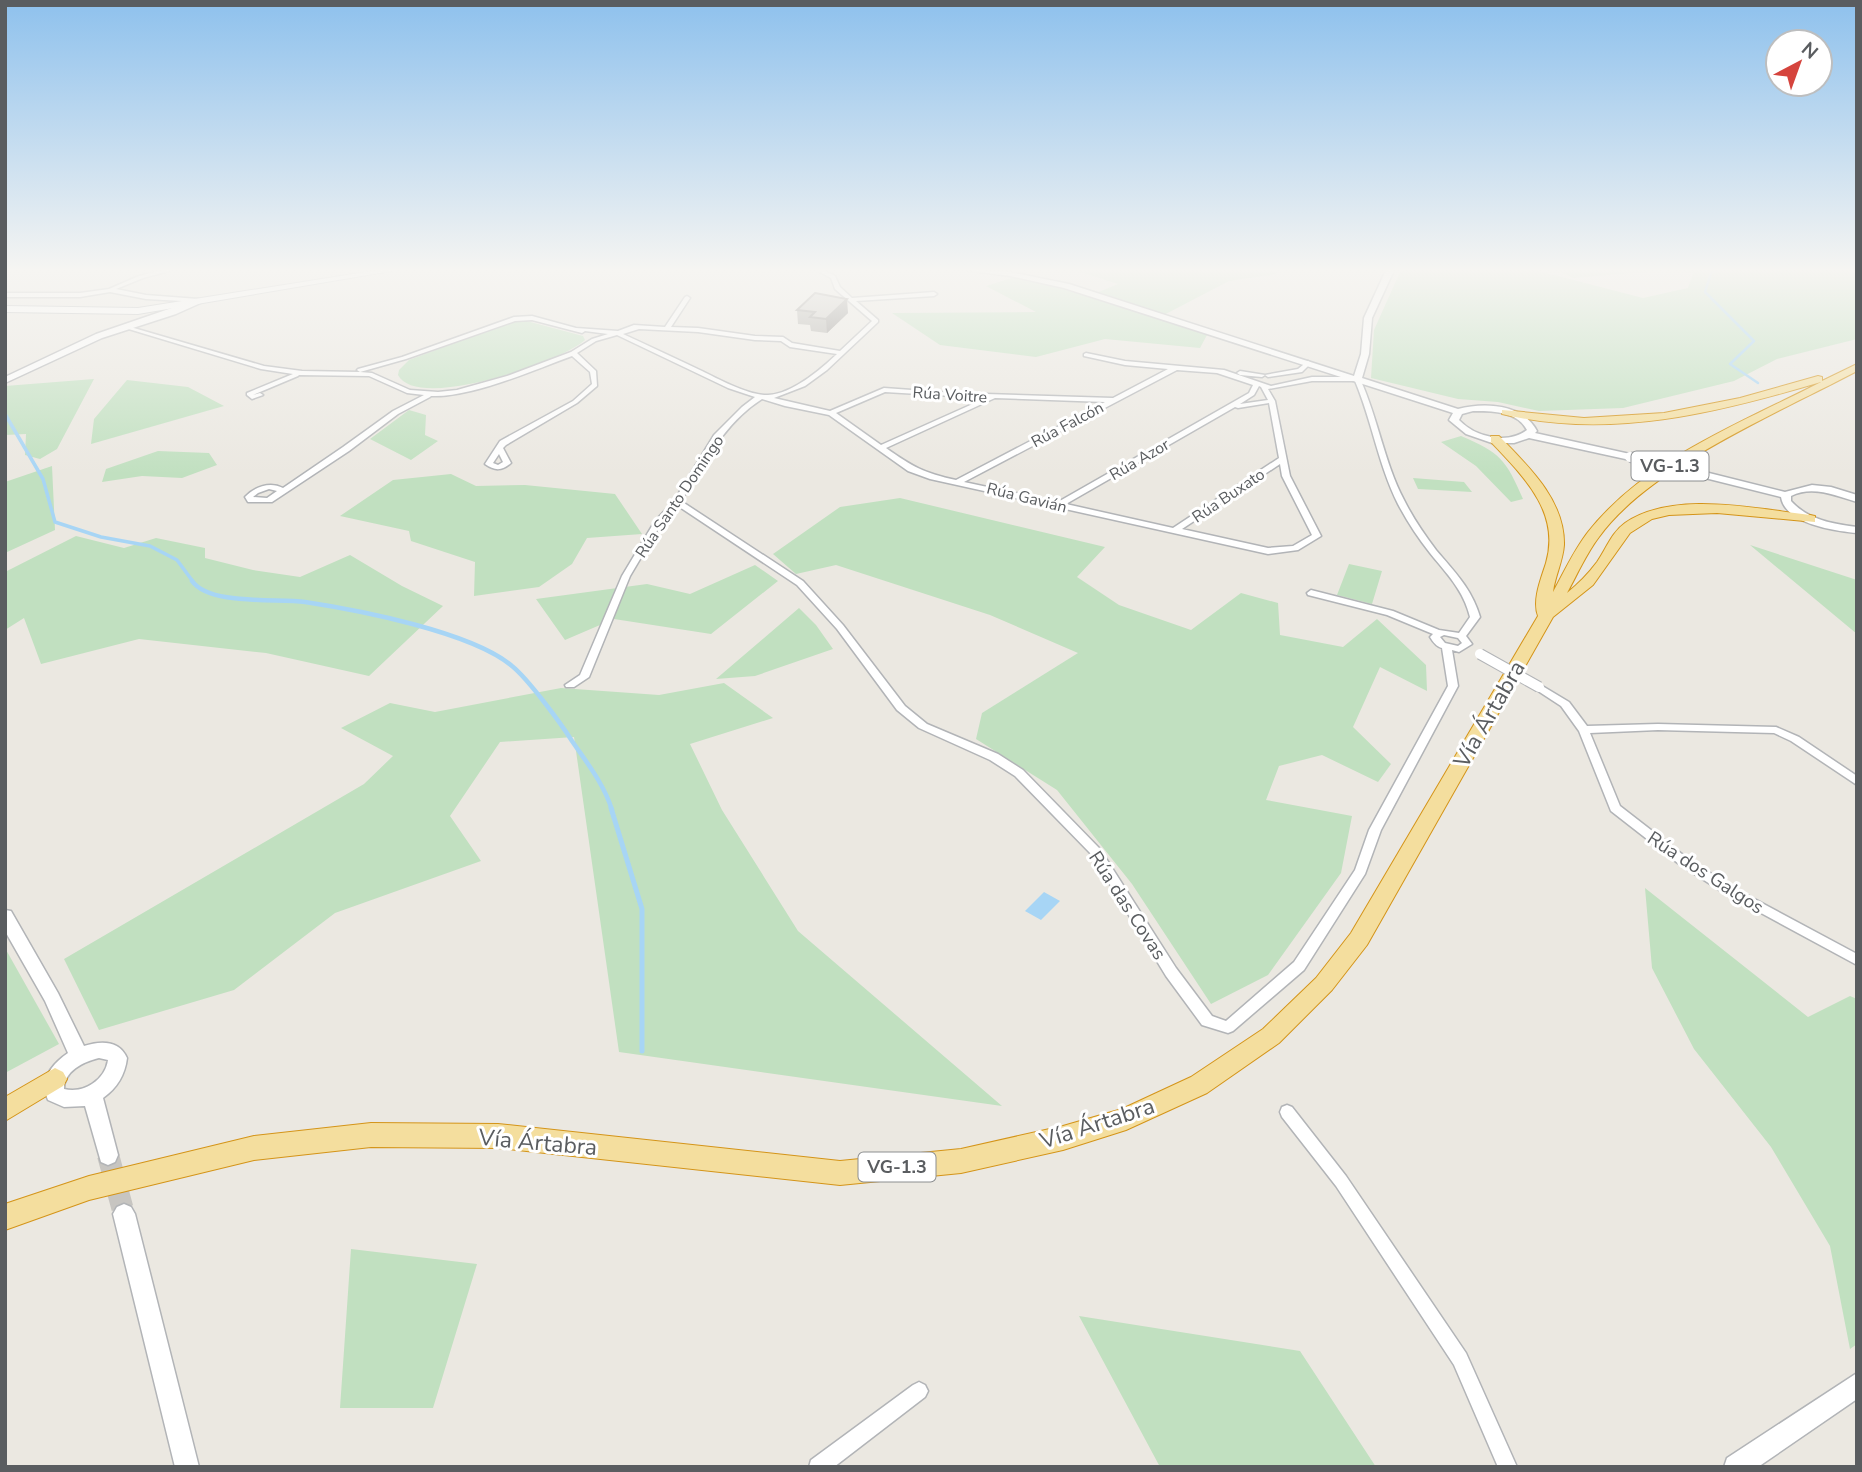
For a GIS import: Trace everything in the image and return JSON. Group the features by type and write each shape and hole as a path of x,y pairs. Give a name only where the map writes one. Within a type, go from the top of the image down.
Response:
{"highway":[{"path":"1506,412 1550,421 1633,420 1711,409 1851,369"},
{"name":"Vía Ártabra","path":"5,1217 89,1188 254,1148 370,1135 498,1136 840,1173 961,1161 1063,1138 1126,1118 1199,1085 1270,1036 1324,985 1366,928 1593,535 1621,505 1676,462 1851,369"},
{"path":"1495,439 1521,463 1537,485 1554,519 1557,544 1546,588 1544,617"},
{"path":"1544,617 1569,599 1598,570 1628,527 1651,514 1693,509 1810,519"},
{"path":"5,1110 55,1079"}],"street":[{"path":"5,380 98,337"},
{"path":"156,337 245,364 302,373 372,370 462,337"},
{"path":"592,337 594,340"},
{"path":"399,408 414,400 483,386 547,365 605,337"},
{"name":"Rúa Gavián","path":"625,337 730,387 760,397 831,413 911,469 933,477 1268,551 1295,548 1317,536 1286,476 1271,400"},
{"path":"759,337 783,339 790,345 840,353"},
{"name":"Rúa Santo Domingo","path":"570,685 584,677 626,576 659,521 677,502 717,437 744,408 760,397 772,397 803,384 825,369 858,337"},
{"path":"1225,337 1458,412 1473,408 1506,412 1528,423 1532,431 1529,435"},
{"path":"1366,337 1365,354 1357,379 1365,395 1391,481 1428,545 1447,566 1472,602 1475,617 1461,636"},
{"path":"500,448 507,461 506,465 498,468 489,464 500,448 510,438 575,402 595,386 593,371 573,353"},
{"path":"1086,355 1175,368 1265,375 1300,371 1308,363"},
{"path":"404,358 389,376 395,386 409,392 438,394"},
{"path":"547,365 587,365"},
{"name":"Rúa Falcón","path":"959,481 1175,368"},
{"path":"309,471 260,489 251,494 251,499 266,501 282,492 309,471 347,449 399,408 408,398 372,370"},
{"path":"1219,372 1235,374 1258,385 1280,387 1312,379 1357,379"},
{"path":"260,395 252,397 249,394 302,373"},
{"path":"1258,385 1271,400 1280,387 1281,379 1265,375"},
{"name":"Rúa Azor","path":"1059,505 1252,394 1258,385 1252,378 1265,375"},
{"name":"Rúa Voitre","path":"831,413 884,390 995,397 1113,400"},
{"path":"883,447 995,397"},
{"name":"Rúa Voitre","path":"1074,400 1093,410"},
{"name":"Rúa Azor","path":"1219,413 1271,400"},
{"path":"1247,404 1264,409 1273,416"},
{"path":"1458,412 1454,416 1457,425 1473,434 1495,439 1516,439 1529,435 1786,495 1792,491 1816,489 1857,499"},
{"name":"Rúa Buxato","path":"1174,531 1282,459"},
{"path":"260,489 273,487 281,489 282,492"},
{"path":"1786,495 1790,507 1810,519 1833,527 1857,530"},
{"name":"Rúa das Covas","path":"677,502 800,583 840,627 901,708 923,726 994,757 1018,773 1096,852 1171,972 1207,1021 1228,1027 1299,966 1361,872 1376,830 1453,686 1447,648"},
{"path":"1311,593 1390,613 1438,633 1449,632 1461,636 1467,641 1466,646 1447,648 1436,640 1438,633"},
{"name":"Rúa dos Galgos","path":"1466,646 1565,704 1584,730 1615,808 1683,861 1728,890 1857,960"},
{"path":"1584,730 1658,727 1776,730 1795,738 1857,781"},
{"path":"5,916 52,999 79,1056"},
{"path":"99,1050 114,1053 118,1058 116,1072 92,1094 69,1100 60,1098 53,1087 55,1079 79,1056 99,1050"},
{"path":"92,1094 108,1155"},
{"path":"1287,1112 1341,1181 1460,1359 1508,1467"},
{"path":"124,1214 187,1467"},
{"path":"818,1467 919,1391"},
{"path":"1736,1467 1854,1392"}],"green space":[{"path":"472,337 583,337 585,340 548,360 490,380 459,386 432,388 411,385 398,375 399,370 409,360"},
{"path":"928,337 1206,337 1200,348 1105,339 1036,357 940,345"},
{"path":"1374,337 1857,337 1857,339 1777,359 1734,381 1623,408 1539,411 1498,402 1458,399 1371,378"},
{"path":"94,379 57,449 40,459 25,455 26,434 5,435 5,386"},
{"path":"127,380 188,387 224,406 91,444 94,419"},
{"path":"409,410 426,415 425,435 438,441 411,460 370,439"},
{"path":"1461,436 1501,459 1523,499 1511,502 1476,466 1441,442"},
{"path":"158,451 209,453 217,465 182,478 142,476 102,482 106,469"},
{"path":"52,466 55,530 5,553 5,482"},
{"path":"451,474 476,486 525,485 615,494 642,534 587,538 572,564 539,587 474,596 475,562 411,541 409,531 340,516 393,480"},
{"path":"1413,478 1464,482 1472,492 1418,489"},
{"path":"900,498 1105,547 1077,577 1119,605 1191,630 1241,593 1278,603 1280,635 1343,647 1377,619 1426,665 1427,691 1380,667 1353,727 1391,764 1378,782 1322,755 1279,766 1266,800 1352,816 1341,873 1268,975 1211,1004 1132,884 1057,790 976,739 982,713 1078,653 990,615 836,565 796,574 773,554 840,507"},
{"path":"76,536 124,548 156,538 205,548 205,558 253,570 300,577 350,555 402,586 443,606 369,676 266,653 139,639 41,664 24,618 5,630 5,572"},
{"path":"1750,545 1857,580 1857,634"},
{"path":"1349,564 1382,571 1372,604 1337,595"},
{"path":"755,565 778,581 711,634 614,619 565,640 536,599 647,584 690,594"},
{"path":"799,608 816,625 833,649 755,676 716,679"},
{"path":"724,683 773,718 690,744 722,810 798,931 1002,1106 619,1052 574,737 500,742 450,816 481,861 335,913 234,990 99,1030 64,959 364,784 393,756 341,728 390,703 435,712 561,688 659,695"},
{"path":"1645,888 1808,1017 1850,996 1857,999 1857,1344 1850,1349 1830,1246 1771,1147 1694,1049 1652,968"},
{"path":"5,948 59,1044 5,1073"},
{"path":"351,1249 477,1264 433,1408 340,1408"},
{"path":"1079,1316 1300,1351 1376,1467 1160,1467"}],"water":[{"path":"1044,892 1060,901 1041,920 1025,911"}],"waterway":[{"path":"1750,337 1754,341 1730,364 1758,383"},
{"path":"5,414 43,479 55,522 101,537 150,546 177,560 194,582"},
{"path":"194,582 201,589 228,598 305,602 413,624 494,654 519,672 552,712 595,774 612,810"},
{"path":"611,808 642,909 642,1051"}],"tunnel":[{"path":"108,1155 124,1214"}]}
